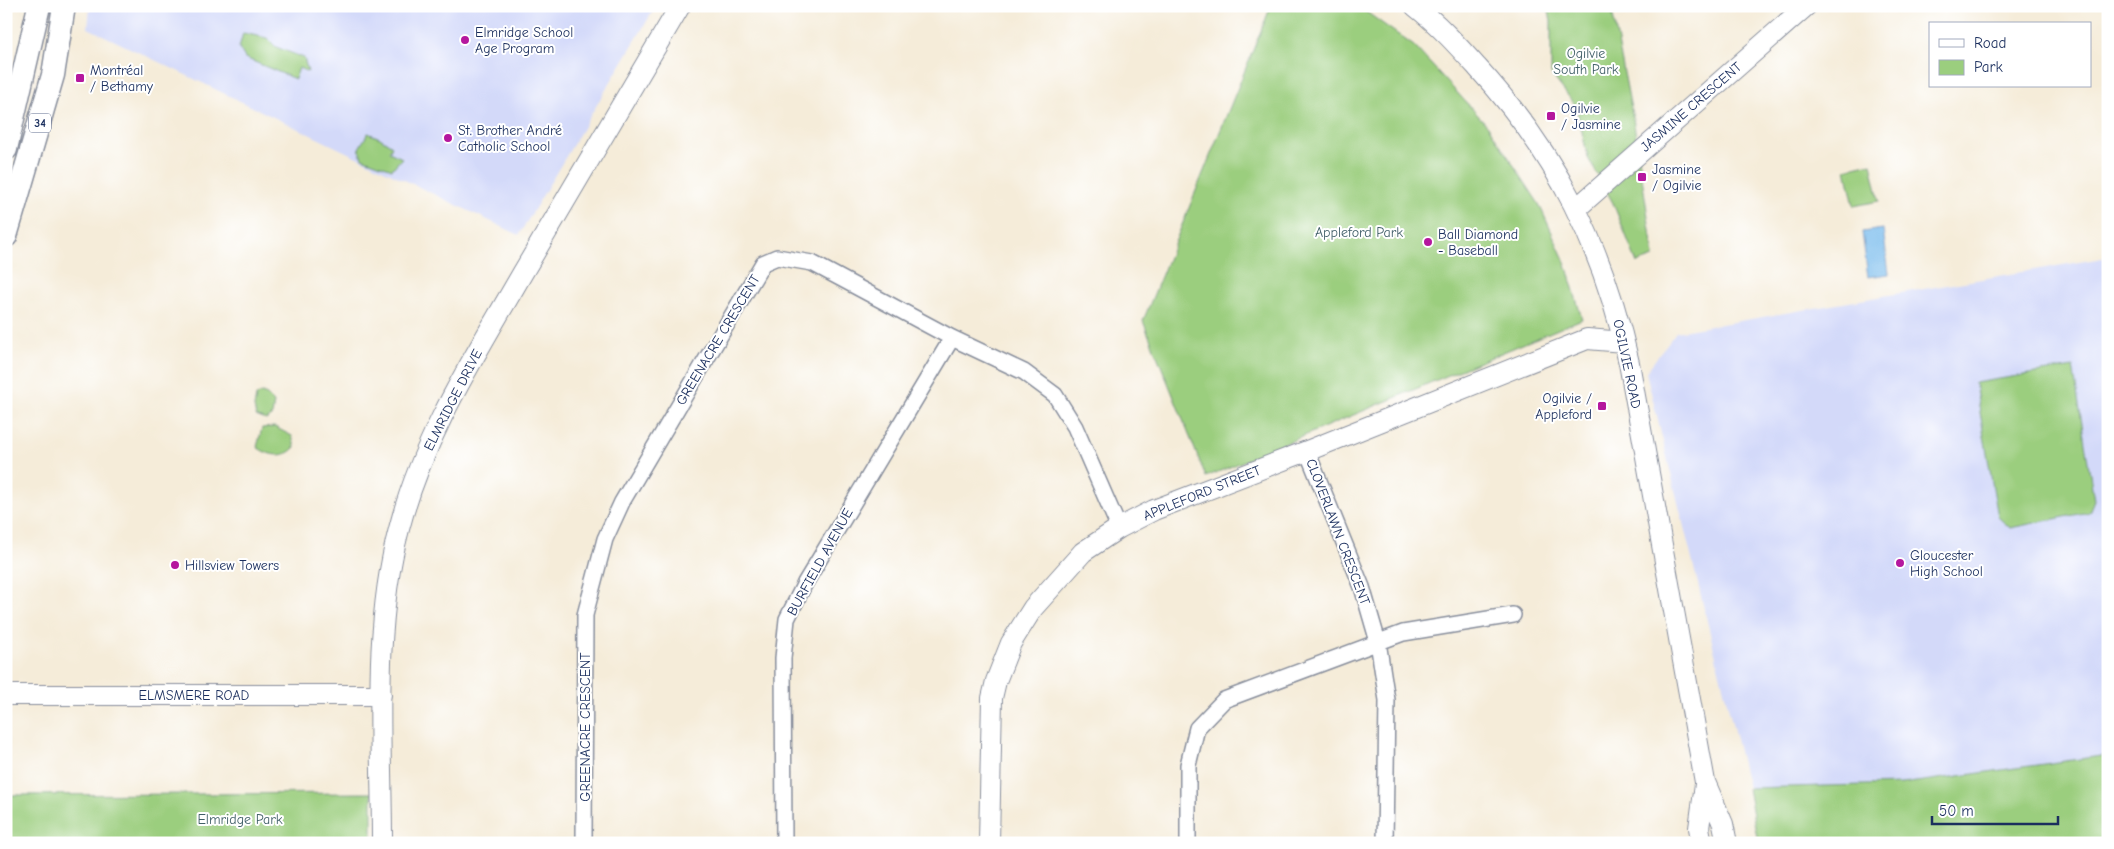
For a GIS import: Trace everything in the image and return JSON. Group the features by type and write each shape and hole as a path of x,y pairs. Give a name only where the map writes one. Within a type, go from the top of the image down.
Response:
{"main road":[{"name":"34","path":"6,149 39,6"},
{"name":"34","path":"6,236 53,75 64,6"}],"street":[{"name":"ELMRIDGE DRIVE","path":"382,843 381,695 384,624 389,576 399,530 412,487 430,442 458,386 680,6"},
{"name":"OGILVIE ROAD","path":"1415,6 1456,44 1500,91 1534,135 1577,208 1596,252 1613,300 1624,342 1705,782 1723,824 1726,843"},
{"name":"JASMINE CRESCENT","path":"1577,208 1806,6"},
{"name":"GREENACRE CRESCENT","path":"584,843 586,615 605,539 622,502 763,263 777,257 812,263 952,338 1024,372 1055,395 1075,427 1119,528"},
{"name":"BURFIELD AVENUE","path":"784,843 783,658 787,619 805,583 952,338"},
{"name":"APPLEFORD STREET","path":"989,843 992,698 996,681 1011,643 1033,608 1083,552 1119,528 1154,510 1586,339 1624,342"},
{"name":"CLOVERLAWN CRESCENT","path":"1307,451 1362,587 1378,642 1387,700 1385,843"},
{"path":"1188,843 1188,765 1197,728 1224,700 1403,633 1513,614"},
{"name":"ELMSMERE ROAD","path":"6,695 381,695"},
{"name":"OGILVIE ROAD","path":"1702,843 1699,828 1705,782"}],"shaded area":[{"name":"St. Brother André Catholic School","path":"90,6 656,6 519,235 88,28"},
{"name":"Gloucester High School","path":"2108,257 2108,755 1902,784 1748,788 1646,372 1676,332"}],"green space":[{"name":"Appleford Park","path":"1271,6 1358,6 1414,46 1488,126 1539,204 1566,264 1582,319 1206,477 1143,321"},
{"name":"Ogilvie South Park","path":"1548,6 1611,6 1634,124 1654,257 1637,263 1613,203 1588,158 1576,106 1551,74 1551,21"},
{"path":"243,33 267,38 276,47 304,58 308,72 299,68 295,79 245,58 239,48"},
{"path":"368,133 392,146 389,152 402,158 392,169 362,158 359,148"},
{"path":"1871,163 1879,201 1854,206 1846,169"},
{"path":"2073,367 2094,500 2089,512 2010,528 1998,517 1975,383"},
{"path":"262,393 274,402 272,416 266,420 256,416 254,407 256,396"},
{"path":"275,427 292,436 295,447 291,451 276,455 257,447 262,428"},
{"path":"2108,755 2108,843 1758,843 1748,788 1902,784"},
{"name":"Elmridge Park","path":"372,793 372,843 6,843 6,795"}],"water":[{"path":"1883,229 1889,274 1868,277 1862,232"}],"place":[{"name":"Elmridge School Age Program","path":"465,40"},
{"name":"Montréal / Bethamy","path":"80,78"},
{"name":"Ogilvie / Jasmine","path":"1551,116"},
{"name":"St. Brother André Catholic School","path":"448,138"},
{"name":"Jasmine / Ogilvie","path":"1642,177"},
{"name":"Ball Diamond - Baseball","path":"1428,242"},
{"name":"Ogilvie / Appleford","path":"1602,406"},
{"name":"Gloucester High School","path":"1900,563"},
{"name":"Hillsview Towers","path":"175,565"}]}
